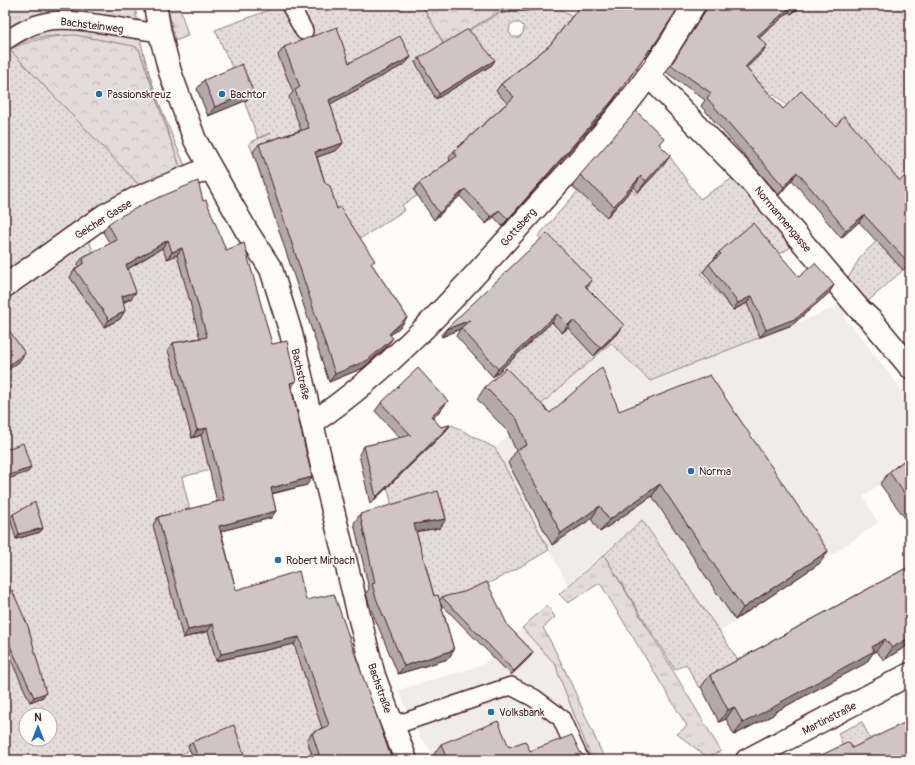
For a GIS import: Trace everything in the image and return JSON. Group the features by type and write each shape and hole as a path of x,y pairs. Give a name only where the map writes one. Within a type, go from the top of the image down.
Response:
{"street":[{"name":"Bachstraße","path":"156,5 160,33 170,72 189,127 209,168 271,269 291,333 374,676 406,760"},
{"name":"Gottsberg","path":"312,423 364,384 451,301 611,123 648,76 694,5"},
{"name":"Normannengasse","path":"648,76 749,179 910,367"},
{"name":"Geicher Gasse","path":"5,286 105,215 135,199 209,168"},
{"name":"Martinstraße","path":"747,760 910,674"}],"lane":[{"path":"290,5 304,31"},
{"name":"Bachsteinweg","path":"5,40 40,23 54,20 160,33"},
{"path":"393,726 511,686 534,698 561,718 580,760"}],"shaded area":[{"path":"842,305 847,322 854,328 910,401 910,462 863,496 878,523 720,632 714,623 712,624 642,520 568,585 495,448 609,341 650,381"},
{"name":"Volksbank","path":"522,628 556,665 592,760 433,760 429,747 421,739 398,690 483,665"}],"green space":[{"path":"5,5 135,5 146,63 167,124 186,168 181,170 139,49 88,38 54,36 37,38 20,43 5,52"},
{"path":"167,5 179,5 188,36 175,41"},
{"path":"283,5 422,5 444,45 514,5 558,7 572,17 546,52 500,96 509,104 455,200 436,174 414,191 417,196 402,205 405,210 352,244 285,142 253,153 249,143 270,133 258,138 244,101 247,100 215,30","holes":["513,23 520,23 524,27 523,33 519,37 512,37 509,32 510,25"]},
{"path":"422,5 511,5 444,44"},
{"path":"778,5 910,5 910,173 885,197 774,94 756,102 740,74 745,37 776,23 785,15"},
{"path":"75,35 134,46 139,49 181,170 141,187 9,49 42,39"},
{"path":"9,49 141,187 107,201 5,274 5,52"},
{"path":"670,157 700,199 733,178 791,247 772,259 748,230 714,259 701,274 733,310 759,297 761,322 766,335 650,381 611,343 530,414 495,375 530,343 534,304 562,333 586,288 538,236 578,191 632,190 637,194"},
{"path":"88,238 95,256 70,277 82,296 162,247 167,259 177,255 211,310 184,407 192,438 249,421 210,470 182,477 191,515 183,638 244,623 341,632 340,731 307,740 313,760 241,760 209,736 188,745 190,750 168,760 5,760 5,299"},
{"path":"877,241 903,270 865,304 847,280 861,256"},
{"path":"452,425 495,448 549,550 505,575 476,589 461,595 427,604 410,532 446,517 441,498 404,508 393,509 387,486"},
{"path":"642,520 720,632 751,681 714,695 698,686 686,664 675,670 604,555"},
{"path":"604,555 721,751 707,757 677,734 687,726 600,583 568,603 559,594"},
{"path":"547,605 555,617 543,628 568,677 605,760 592,760 556,665 522,628"},
{"path":"862,722 872,743 885,760 844,749 838,733"}],"building":[{"path":"581,5 680,5 651,50 650,49 612,101 508,219 499,210 491,217 465,189 439,213 419,183 457,156 454,151 514,97 501,84 550,45"},
{"path":"709,5 793,5 757,36 767,45 745,67 783,109 801,91 836,126 844,116 900,181 910,171 910,260 908,262 864,215 846,230 797,172 784,187 707,98 711,93 671,65"},
{"path":"337,27 349,63 400,36 411,57 329,100 343,143 315,152 325,183 330,186 337,209 340,207 375,261 371,263 407,317 389,334 393,338 368,360 335,374 259,144 309,128 295,90 300,87 284,47"},
{"path":"468,29 495,60 439,94 419,58"},
{"path":"242,64 253,91 215,107 204,80"},
{"path":"636,111 664,138 659,144 670,155 646,181 641,176 614,206 580,175"},
{"path":"198,181 203,201 206,200 226,250 244,243 272,344 287,341 296,381 290,383 312,477 271,488 276,511 219,526 236,590 299,571 306,600 334,594 392,760 321,760 312,733 329,725 299,637 221,654 213,624 188,630 158,517 224,500 207,428 197,430 173,343 207,337 182,248 172,252 168,240 126,265 136,292 122,296 125,311 109,320 75,269 84,263 83,257 117,240 108,224 146,203"},
{"path":"753,223 799,277 815,263 834,285 797,318 766,330 752,296 738,303 709,264 721,254 719,252"},
{"path":"547,233 592,280 585,286 624,325 600,348 573,320 568,325 557,314 498,369 461,328 470,320 447,328"},
{"path":"5,325 25,353 5,368"},
{"path":"602,367 619,411 710,375 828,551 743,608 660,484 609,520 600,506 561,533 517,450 527,445 517,419 485,387 506,368 550,413"},
{"path":"418,368 448,401 431,416 441,427 450,425 376,497 364,446 411,435 381,403"},
{"path":"23,443 31,468 5,476 5,450"},
{"path":"910,456 910,501 889,472"},
{"path":"438,491 446,519 414,524 434,596 438,595 454,650 404,666 376,598 372,584 375,583 360,514"},
{"path":"35,502 43,528 19,534 13,514"},
{"path":"910,566 910,637 892,648 885,639 872,647 874,651 743,723 734,707 728,710 710,675"},
{"path":"487,582 508,626 533,652 514,671 442,597 464,592"},
{"path":"12,590 28,626 46,693 34,697 5,635 5,594"},
{"path":"498,721 509,747 525,741 530,751 572,735 580,752 586,760 447,760 441,744"},
{"path":"904,723 910,735 910,753 895,760 811,760 849,742 852,748"},
{"path":"234,725 246,760 199,760 192,742"}],"place":[{"name":"Passionskreuz","path":"99,94"},
{"name":"Bachtor","path":"222,94"},
{"name":"Norma","path":"691,471"},
{"name":"Robert Mirbach","path":"278,560"},
{"name":"Volksbank","path":"491,712"}]}
